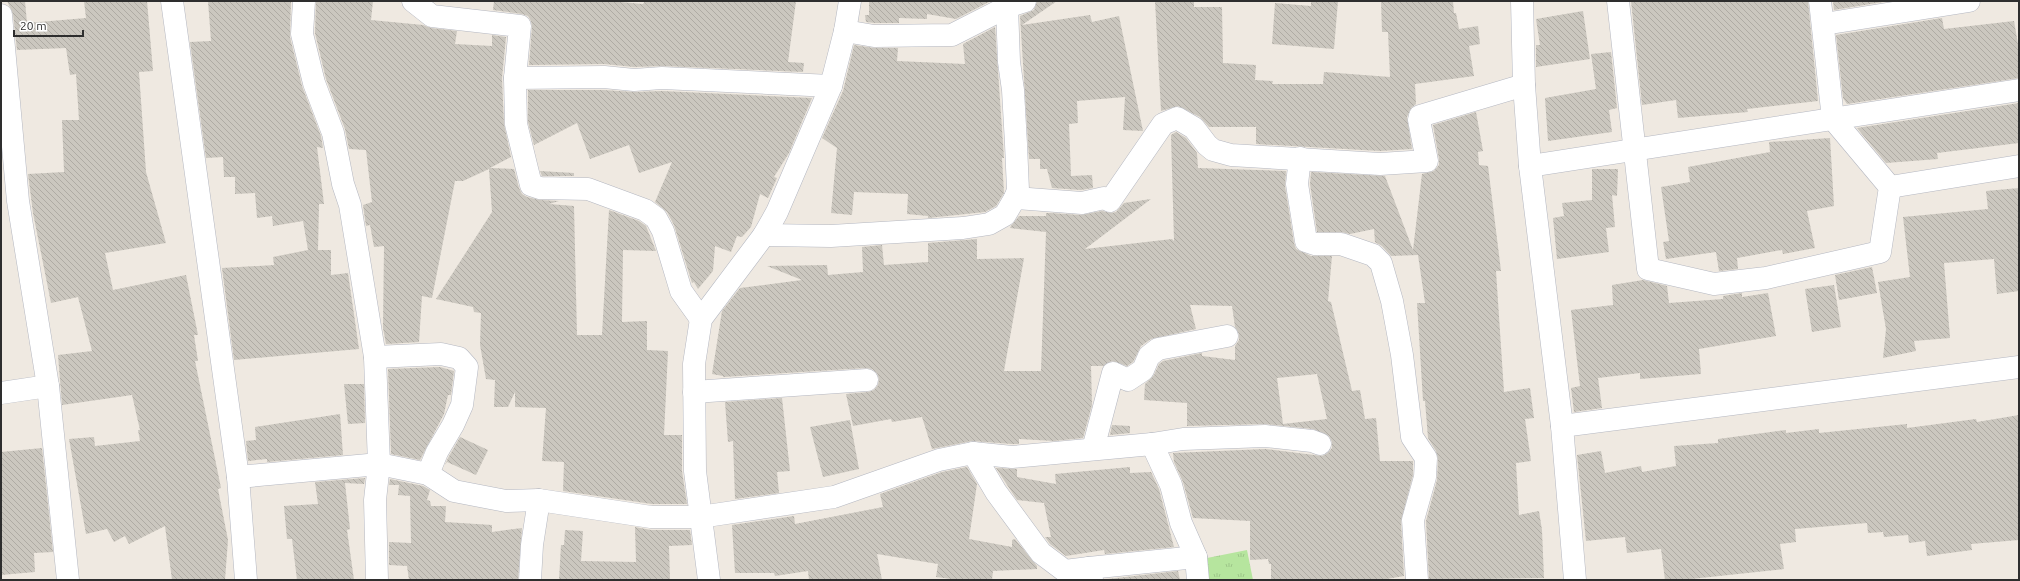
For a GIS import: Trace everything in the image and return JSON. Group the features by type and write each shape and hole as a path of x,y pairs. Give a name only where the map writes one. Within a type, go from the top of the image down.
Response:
{"street":[{"path":"172,1 238,477 246,580"},
{"path":"304,1 302,34 314,83 333,133 343,184 350,205 375,357 379,464 375,500 377,580"},
{"path":"413,1 432,16 520,26 515,78 516,124 531,185 540,188 588,189 645,210 656,218 663,231 681,291 701,320"},
{"path":"709,580 695,471 694,364 701,320 764,235 777,212 831,86 845,31 850,1"},
{"path":"1522,1 1524,85 1530,166 1562,426 1575,580"},
{"path":"1618,1 1648,269 1714,284 1766,278 1880,252 1890,187 1833,118 1824,24 1820,1"},
{"path":"1824,24 1969,1"},
{"path":"845,31 874,36 952,35 1016,4"},
{"path":"764,235 831,236 963,228 989,224 1005,215 1018,190 1013,90 1009,62 1016,4"},
{"path":"1,15 9,202 48,386 68,580"},
{"path":"515,78 604,77 634,80 662,78 831,86"},
{"path":"1015,198 1082,203 1104,198 1110,200 1163,124 1177,118 1194,128 1207,145 1213,150 1232,155 1380,164 1427,161 1419,120 1420,116 1524,85"},
{"path":"1530,166 2019,90"},
{"path":"1300,158 1298,184 1306,241 1315,244 1341,244 1373,255 1380,263 1392,301 1402,355 1412,437 1426,458 1425,476 1413,520 1417,580"},
{"path":"1890,187 2019,166"},
{"path":"1093,449 1113,373 1128,380 1143,370 1149,356 1158,349 1227,336"},
{"path":"375,357 441,354 459,358 467,367 462,405 453,425 437,452 428,474"},
{"path":"1562,426 2019,367"},
{"path":"694,392 867,380"},
{"path":"1,393 48,386"},
{"path":"238,477 379,464 428,474 454,491 506,501 539,500 651,517 700,517 834,497 939,460 973,453 1012,457 1152,444 1183,439 1265,436 1312,441 1320,444"},
{"path":"1152,444 1171,485 1181,522 1196,557 1198,580"},
{"path":"973,453 996,492 1041,553 1065,570 1091,574 1196,557"},
{"path":"530,580 532,545 539,500"}],"green space":[{"path":"1247,550 1253,580 1207,580 1202,559"}],"building":[{"path":"7,1 25,1 27,23 86,18 84,1 147,1 153,71 139,72 146,172 166,243 105,253 113,290 186,275 198,335 194,335 198,361 195,361 221,488 218,489 228,540 225,580 172,580 165,526 129,544 125,536 114,542 107,529 86,534 69,439 94,437 95,446 140,441 138,430 140,430 132,395 62,405 58,355 92,351 78,297 51,303 33,213 28,174 64,172 62,120 79,120 76,74 70,75 66,48 17,50 13,14"},
{"path":"208,1 291,1 290,37 302,86 321,136 323,148 317,147 324,204 319,204 318,250 331,250 331,275 348,273 359,349 234,360 222,268 274,265 273,257 308,250 303,221 273,226 272,216 257,218 255,193 235,194 235,177 224,177 223,157 206,158 190,42 211,41"},
{"path":"316,1 373,1 371,20 423,25 431,28 457,31 455,44 492,46 492,35 506,37 502,78 504,124 511,157 490,168 514,169 519,188 522,194 527,197 540,200 559,201 549,204 574,206 577,335 602,335 609,210 639,221 646,226 656,251 623,250 622,322 647,321 647,350 668,351 664,435 682,435 682,471 687,504 652,504 563,491 564,462 542,461 546,408 515,407 515,392 508,407 494,407 495,380 486,379 480,345 481,313 474,312 473,307 436,299 492,212 489,169 463,181 455,181 432,298 422,296 419,342 386,344 383,328 384,246 374,247 370,225 366,226 363,205 372,202 366,150 349,149 345,129 326,79 315,33"},
{"path":"494,1 609,1 643,4 645,1 796,1 788,62 804,63 803,72 663,66 634,67 604,64 529,65 532,27 531,21 528,16 522,14 493,10"},
{"path":"869,1 991,1 956,19 927,14 927,19 899,18 899,23 875,23 866,22 865,15 869,15"},
{"path":"1037,1 1057,1 1022,25 1090,15 1092,22 1119,16 1143,131 1123,130 1125,97 1077,101 1078,123 1069,124 1071,176 1092,175 1093,188 1081,190 1052,188 1047,169 1040,169 1040,159 1029,159 1020,16 1034,10"},
{"path":"1155,1 1194,1 1194,7 1222,7 1223,63 1256,65 1255,80 1273,81 1272,84 1323,84 1324,72 1390,77 1388,32 1382,32 1381,1 1453,1 1454,13 1456,13 1459,29 1478,26 1480,44 1469,46 1474,76 1415,84 1416,104 1411,108 1407,117 1412,149 1380,151 1256,144 1256,127 1209,127 1200,117 1178,106 1161,111"},
{"path":"1311,1 1338,1 1334,49 1272,44 1275,3 1311,6"},
{"path":"1631,1 1808,1 1818,101 1747,109 1748,112 1678,118 1676,100 1642,105"},
{"path":"1833,1 1889,1 1834,10"},
{"path":"1583,11 1590,59 1536,67 1536,45 1540,45 1536,19"},
{"path":"1942,18 1944,29 2014,21 2019,50 2019,78 1847,104 1843,98 1836,35"},
{"path":"995,27 1004,158 1002,158 1004,193 996,206 985,212 928,218 928,216 907,214 908,194 854,192 852,215 831,213 837,148 822,138 843,91 854,45 874,48 898,48 897,61 965,64 963,44"},
{"path":"1611,52 1617,108 1609,110 1612,132 1548,141 1545,98 1596,89 1591,54"},
{"path":"528,90 603,90 635,92 662,91 812,98 789,153 774,177 777,178 768,198 760,194 751,227 742,237 737,236 731,252 715,246 713,271 698,289 694,282 692,283 674,225 667,212 655,202 672,162 639,173 629,145 590,159 577,123 534,145 528,122"},
{"path":"2019,103 2019,143 1937,153 1938,159 1886,163 1857,128"},
{"path":"1476,112 1483,151 1478,152 1479,165 1488,166 1501,271 1496,271 1504,392 1530,388 1534,418 1525,419 1531,461 1516,463 1519,515 1539,511 1542,530 1544,578 1429,580 1426,521 1437,480 1438,459 1436,451 1428,438 1425,401 1423,401 1417,303 1425,303 1418,255 1391,256 1382,246 1375,242 1374,229 1350,234 1341,232 1317,232 1310,184 1311,172 1385,176 1413,250 1422,174 1434,171 1439,165 1433,125"},
{"path":"1176,132 1186,138 1197,153 1198,168 1286,171 1285,186 1296,249 1311,256 1332,256 1328,301 1331,302 1352,391 1360,390 1365,419 1376,418 1380,461 1413,461 1413,475 1401,521 1404,576 1381,580 1271,580 1271,564 1269,564 1268,559 1250,560 1250,521 1193,518 1183,482 1174,462 1173,453 1265,449 1322,456 1328,453 1332,448 1332,442 1329,436 1313,429 1265,424 1187,426 1187,403 1144,400 1145,384 1154,375 1159,364 1163,361 1202,353 1202,356 1235,360 1235,346 1239,340 1239,334 1235,327 1232,306 1190,305 1196,329 1151,339 1141,346 1133,362 1127,366 1112,361 1103,366 1091,366 1092,405 1083,438 1054,441 1019,439 1019,444 972,441 932,449 922,417 892,422 891,419 853,426 846,394 874,390 878,385 879,379 877,373 872,369 866,368 723,377 712,374 722,311 740,288 802,280 767,266 827,265 828,275 863,272 862,247 882,245 884,265 928,262 928,243 977,239 977,259 1024,258 1004,371 1041,371 1046,232 1010,228 1011,226 1019,216 1046,216 1046,213 1081,215 1102,211 1111,213 1116,212 1124,203 1151,199 1085,249 1172,239 1174,241 1171,135","holes":["1317,374 1327,419 1283,424 1277,378"]},
{"path":"1830,138 1834,206 1807,211 1815,248 1783,254 1782,250 1737,258 1738,269 1719,271 1716,252 1666,259 1663,242 1669,241 1661,187 1690,182 1688,167 1770,152 1769,142"},
{"path":"1592,169 1618,169 1617,196 1612,195 1615,227 1606,228 1609,252 1557,259 1553,218 1564,216 1562,203 1592,200"},
{"path":"540,171 574,173 574,176 542,176"},
{"path":"2019,188 2019,291 1997,294 1994,259 1944,263 1950,338 1914,341 1916,351 1883,358 1886,329 1878,282 1910,277 1903,217 1988,209 1986,191"},
{"path":"1872,267 1877,293 1839,300 1835,275"},
{"path":"1643,280 1667,286 1669,303 1723,299 1723,296 1742,293 1742,297 1768,293 1776,336 1699,349 1701,374 1640,379 1640,373 1598,378 1602,408 1574,412 1571,388 1580,386 1571,310 1613,305 1612,285"},
{"path":"1834,285 1841,327 1812,332 1805,289"},
{"path":"440,367 454,371 451,395 448,395 444,414 420,460 391,454 388,369"},
{"path":"344,384 364,384 365,423 348,424"},
{"path":"782,398 790,471 777,472 779,493 735,499 733,441 728,442 725,402"},
{"path":"340,414 343,455 267,462 267,459 248,461 246,441 256,440 255,427"},
{"path":"2019,415 2019,540 1971,544 1972,550 1927,556 1925,541 1909,543 1908,535 1884,537 1883,532 1868,533 1867,523 1795,529 1796,542 1780,544 1784,569 1682,580 1665,580 1661,549 1627,553 1625,537 1586,541 1577,455 1601,451 1605,473 1641,466 1642,472 1676,466 1674,446 1718,443 1718,439 1786,430 1786,433 1819,429 1819,433 1907,424 1907,428 1976,419 1977,422"},
{"path":"850,420 859,469 823,477 810,427"},
{"path":"1112,425 1130,426 1130,433 1110,435"},
{"path":"460,437 488,450 476,475 447,462 445,465"},
{"path":"42,448 53,552 34,553 35,572 1,575 1,452"},
{"path":"967,467 977,484 969,539 1012,547 1012,540 1015,539 1037,566 1037,569 993,571 992,580 959,580 936,577 938,564 877,554 882,580 809,580 808,571 775,576 774,573 735,573 732,525 794,516 795,524 883,507 880,494 942,472"},
{"path":"1130,467 1130,473 1151,472 1159,489 1174,547 1105,554 1104,550 1066,556 1050,544 1045,537 1051,537 1044,503 1017,500 996,468 1017,469 1017,477 1056,484 1055,474"},
{"path":"365,478 364,484 345,483 350,529 347,530 354,580 297,580 292,539 287,539 284,506 318,504 315,482"},
{"path":"390,479 423,486 430,490 427,500 430,501 431,506 446,506 445,522 492,525 492,532 522,528 518,580 409,580 407,566 389,565 389,542 411,543 410,496 398,495 399,485 389,485"},
{"path":"635,527 651,530 690,530 692,545 669,546 670,580 559,580 561,545 564,545 565,530 583,531 581,561 636,562"},
{"path":"1178,571 1180,580 1108,579"}]}
